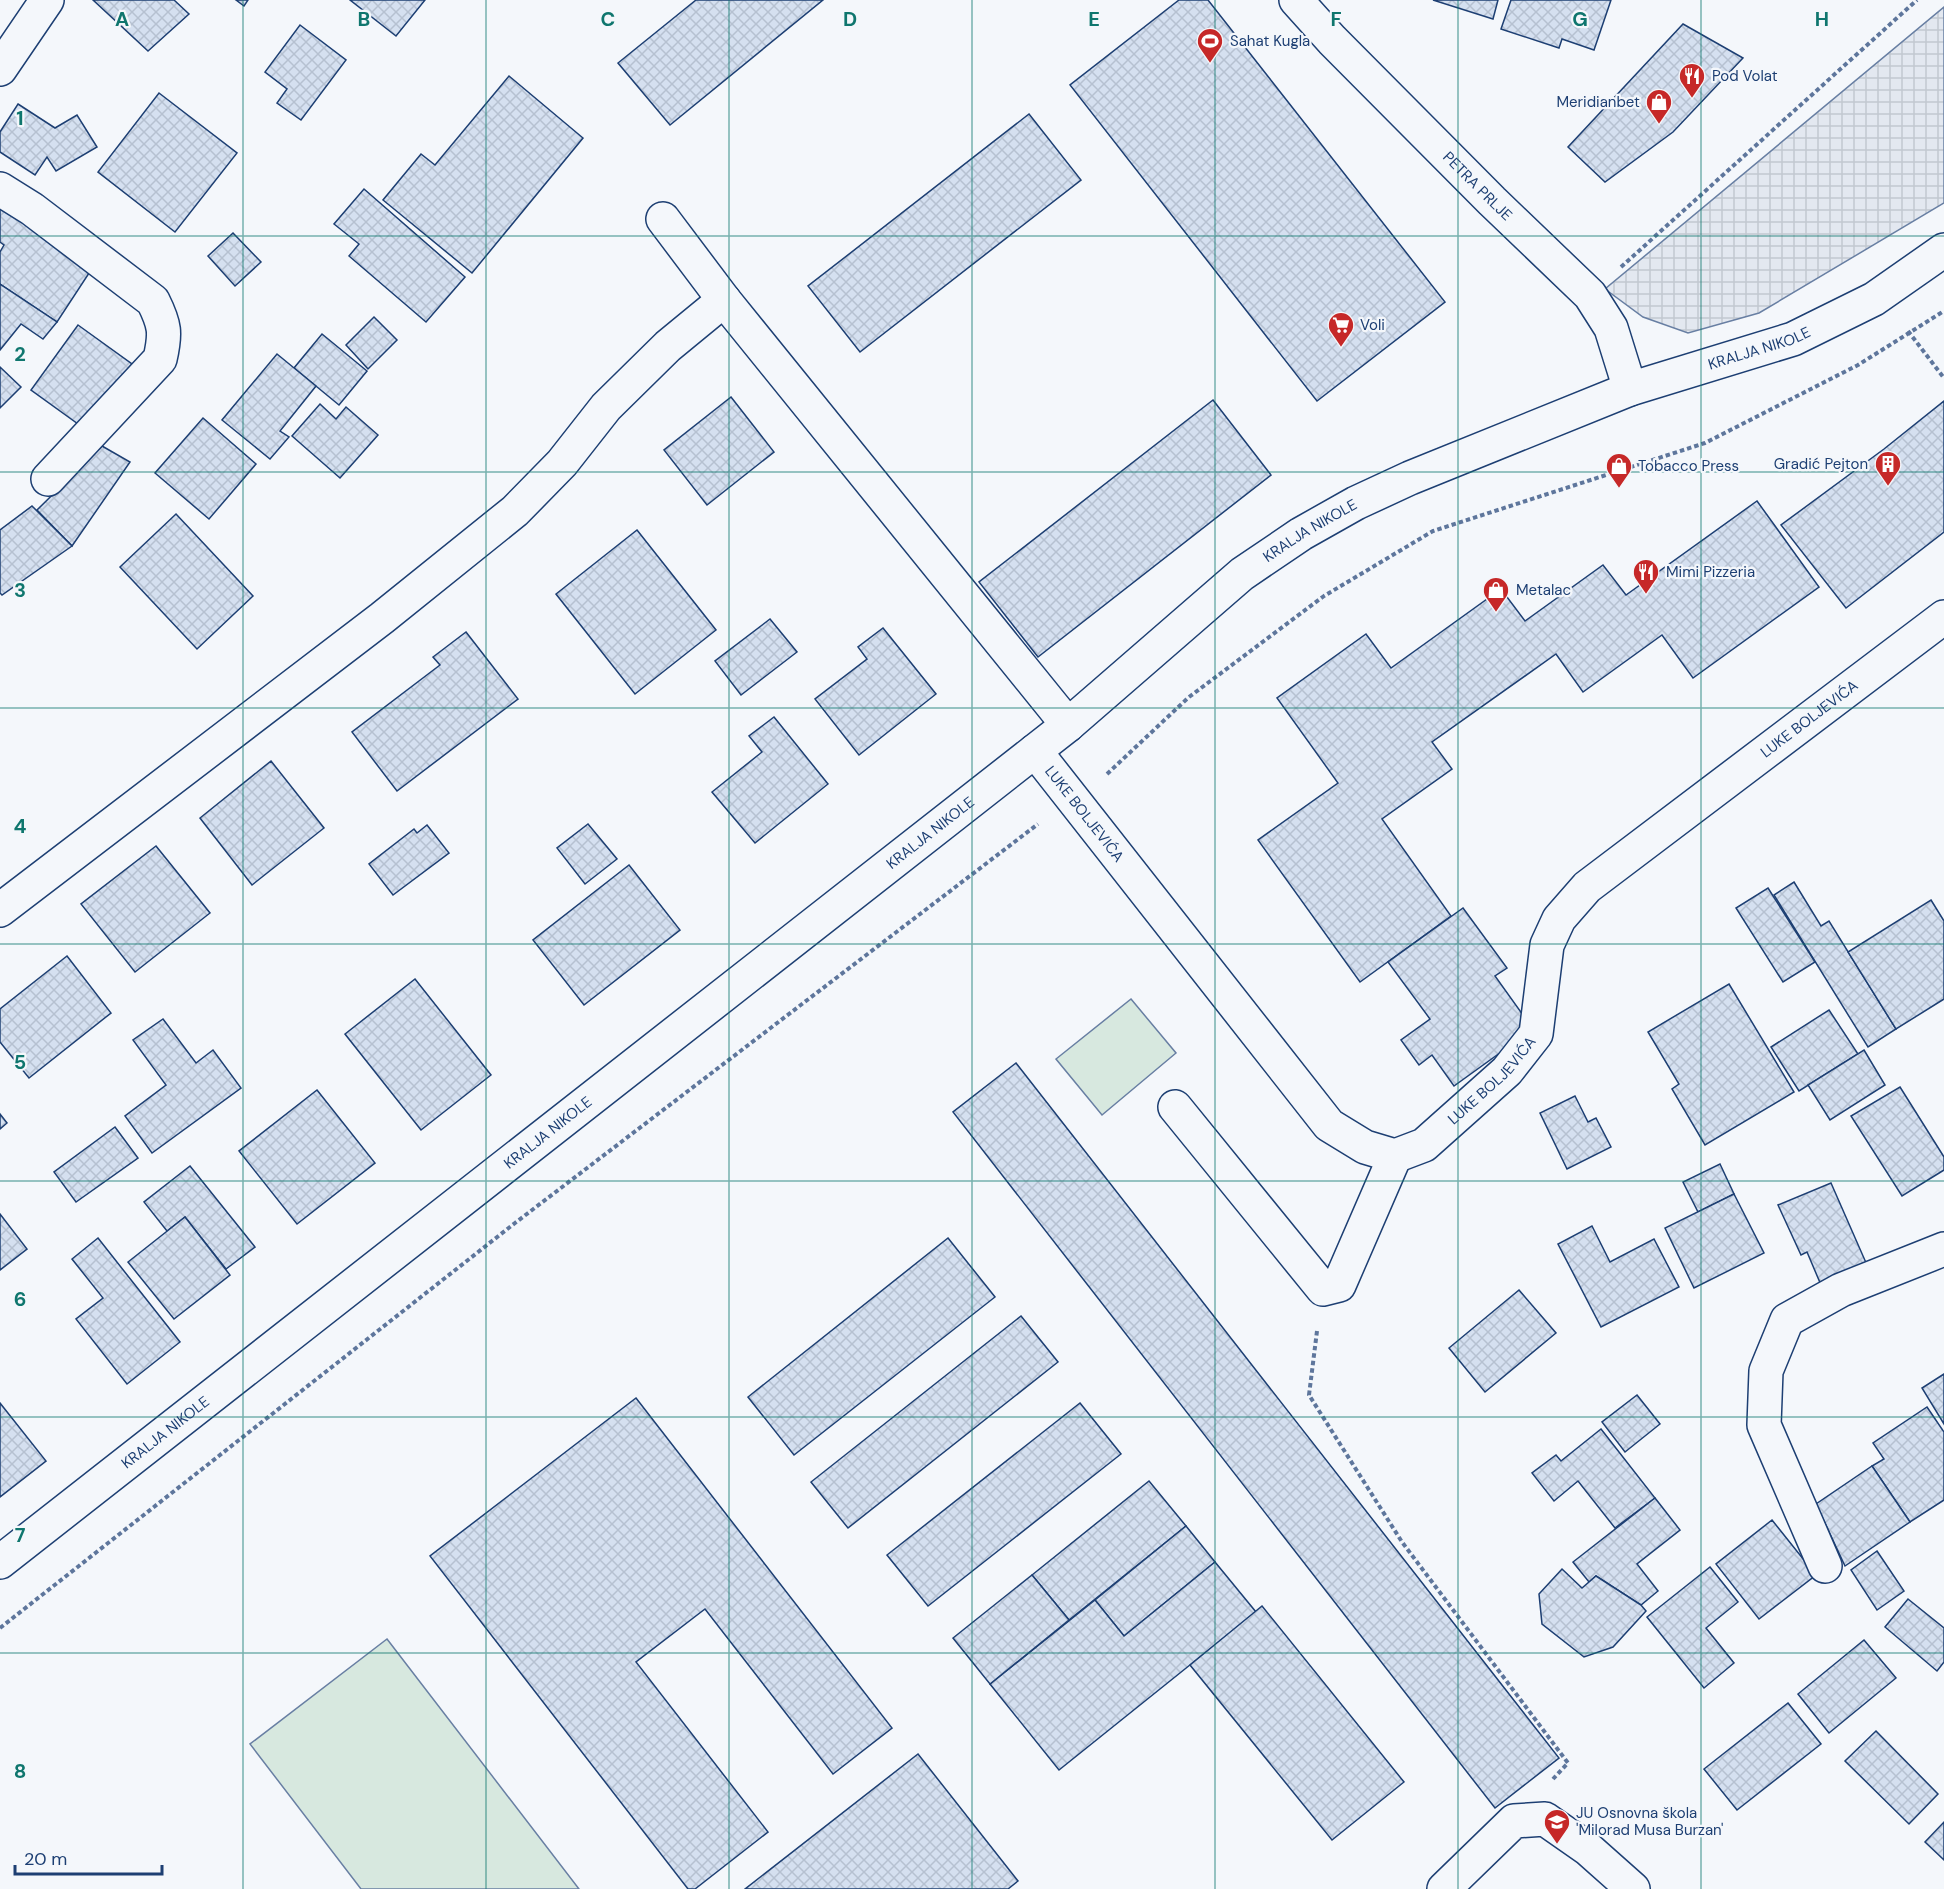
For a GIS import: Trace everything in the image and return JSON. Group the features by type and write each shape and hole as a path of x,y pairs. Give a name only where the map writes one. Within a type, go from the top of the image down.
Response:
{"street":[{"path":"0,69 47,0"},
{"name":"PETRA PRLJE","path":"1296,0 1332,40 1590,295 1611,328 1630,389"},
{"path":"0,189 32,209 153,301 161,317 165,339 160,359 48,479"},
{"path":"663,219 724,300 1068,725"},
{"name":"KRALJA NIKOLE","path":"0,1562 1068,725 1242,574 1301,534 1356,503 1410,478 1630,389 1793,339 1874,299 1944,250"},
{"path":"0,910 382,618 515,511 562,463 606,407 668,346 724,300"},
{"name":"LUKE BOLJEVIĆA","path":"1035,750 1329,1125 1365,1147 1395,1156 1424,1145 1507,1071 1536,1034 1547,945 1559,919 1587,887 1944,617"},
{"path":"1175,1107 1323,1289 1339,1285 1395,1156"},
{"path":"1825,1566 1764,1425 1766,1371 1787,1320 1840,1290 1944,1249"},
{"path":"1444,1889 1514,1821 1545,1819 1588,1849 1633,1889"}],"path":[{"path":"1590,295 1917,0"},
{"path":"1880,294 1944,378"},
{"path":"1101,779 1189,697 1324,596 1433,531 1704,443 1858,365 1944,311"},
{"path":"0,1628 515,1223 1009,845"},
{"path":"1323,1289 1309,1395 1402,1542 1568,1763 1514,1821"}],"shaded area":[{"path":"1944,7 1944,203 1759,313 1688,333 1643,317 1605,289"},
{"path":"1131,999 1176,1053 1102,1115 1056,1059"},
{"path":"387,1639 579,1889 361,1889 250,1744"}],"building":[{"path":"93,0 174,0 189,14 148,51"},
{"path":"236,0 248,0 244,6"},
{"path":"350,0 425,0 396,36"},
{"path":"696,0 823,0 670,125 618,63"},
{"path":"1179,0 1208,0 1445,302 1317,401 1070,85"},
{"path":"1433,0 1498,0 1493,19"},
{"path":"1511,0 1611,0 1594,50 1562,39 1559,48 1501,29"},
{"path":"1683,24 1743,58 1673,132 1605,182 1568,147"},
{"path":"300,25 346,60 301,120 277,103 287,89 265,72"},
{"path":"509,76 583,138 472,273 383,200 421,154 435,165"},
{"path":"159,93 237,153 175,232 98,172"},
{"path":"18,104 55,128 77,115 97,147 56,171 47,157 35,175 0,152 0,132"},
{"path":"1029,114 1081,180 860,352 808,286"},
{"path":"364,189 465,277 426,322 349,256 359,244 334,224"},
{"path":"0,207 95,264 57,322 0,284 0,252 4,245 0,242"},
{"path":"233,233 261,262 235,286 208,256"},
{"path":"0,284 57,322 43,339 21,324 0,350"},
{"path":"374,317 397,340 368,369 346,345"},
{"path":"78,325 132,364 85,429 31,390"},
{"path":"322,334 367,371 339,405 294,368"},
{"path":"277,354 316,386 280,431 289,437 270,459 222,420"},
{"path":"0,367 21,387 0,408"},
{"path":"731,397 774,452 707,505 664,450"},
{"path":"1213,400 1271,475 1038,657 979,582"},
{"name":"Gradić Pejton","path":"1944,401 1944,532 1846,608 1781,525 1884,449"},
{"path":"320,404 336,419 346,407 378,435 340,478 292,436"},
{"path":"203,418 256,464 209,519 155,473"},
{"path":"102,446 130,462 72,546 37,510"},
{"path":"1757,501 1819,587 1693,678 1662,635 1583,692 1556,654 1432,742 1452,769 1382,819 1451,916 1360,982 1258,840 1338,783 1277,698 1366,634 1391,668 1501,589 1525,621 1603,565 1626,595"},
{"path":"32,506 72,546 2,595 0,593 0,530"},
{"path":"176,514 253,596 197,649 120,567"},
{"path":"637,530 716,630 635,694 556,594"},
{"path":"770,619 797,652 741,695 715,661"},
{"path":"883,628 936,694 859,755 815,699 867,659 858,647"},
{"path":"466,632 518,699 397,791 352,732 440,665 433,657"},
{"path":"774,717 828,784 755,843 712,792 762,752 749,736"},
{"path":"271,761 324,828 252,885 200,818"},
{"path":"588,824 617,859 585,884 557,848"},
{"path":"427,825 449,853 393,895 369,864 414,829 417,833"},
{"path":"156,846 210,913 135,972 81,904"},
{"path":"629,865 680,930 584,1005 533,940"},
{"path":"1794,882 1821,926 1829,921 1896,1029 1868,1047 1774,895"},
{"path":"1768,888 1815,962 1783,982 1736,908"},
{"path":"1931,900 1944,921 1944,999 1896,1029 1848,952"},
{"path":"1463,908 1507,968 1495,976 1533,1029 1454,1086 1432,1055 1419,1065 1401,1040 1430,1019 1388,962"},
{"path":"67,956 111,1013 29,1078 0,1042 0,1009"},
{"path":"415,979 491,1075 421,1130 345,1034"},
{"path":"1729,984 1794,1092 1705,1145 1672,1089 1679,1084 1648,1032"},
{"path":"1829,1010 1858,1054 1799,1091 1771,1047"},
{"path":"163,1019 196,1063 213,1050 241,1088 152,1153 125,1116 166,1085 133,1040"},
{"path":"1864,1050 1885,1085 1830,1120 1808,1085"},
{"path":"1016,1063 1559,1758 1495,1808 953,1112"},
{"path":"1900,1087 1944,1157 1944,1170 1902,1196 1851,1116"},
{"path":"317,1090 375,1163 297,1224 239,1151"},
{"path":"1575,1096 1588,1122 1596,1118 1611,1147 1567,1169 1540,1113"},
{"path":"0,1114 7,1123 0,1129"},
{"path":"115,1127 138,1158 76,1202 54,1172"},
{"path":"1720,1164 1734,1194 1698,1212 1683,1182"},
{"path":"190,1166 255,1247 226,1269 185,1217 167,1231 144,1202"},
{"path":"1831,1183 1867,1265 1821,1285 1807,1252 1801,1255 1778,1205"},
{"path":"1734,1194 1764,1253 1694,1288 1665,1228"},
{"path":"0,1214 27,1249 0,1270"},
{"path":"185,1217 230,1275 174,1319 128,1262"},
{"path":"1592,1226 1610,1262 1654,1239 1679,1287 1601,1327 1558,1244"},
{"path":"98,1238 180,1342 127,1384 76,1319 103,1298 72,1259"},
{"path":"948,1238 995,1297 794,1455 748,1397"},
{"path":"1519,1290 1556,1333 1485,1392 1449,1348"},
{"path":"1021,1316 1058,1362 848,1528 811,1482"},
{"path":"1944,1374 1944,1424 1922,1388"},
{"path":"1637,1395 1660,1424 1625,1452 1602,1422"},
{"path":"636,1398 892,1728 833,1774 705,1609 636,1662 768,1832 695,1889 688,1889 430,1556"},
{"path":"0,1403 46,1461 0,1497"},
{"path":"1080,1403 1121,1454 928,1606 887,1555"},
{"path":"1927,1407 1944,1432 1944,1500 1910,1522 1872,1466 1884,1459 1873,1443"},
{"path":"1601,1429 1655,1498 1615,1528 1578,1481 1554,1501 1532,1473 1556,1455 1561,1461"},
{"path":"1872,1466 1910,1522 1845,1566 1816,1504"},
{"path":"1149,1481 1186,1526 1069,1620 1032,1575"},
{"path":"1655,1498 1680,1530 1637,1564 1658,1591 1641,1605 1596,1576 1589,1582 1573,1562"},
{"path":"1772,1520 1816,1575 1759,1619 1716,1564"},
{"path":"1186,1526 1215,1562 1124,1636 1095,1600"},
{"path":"1877,1551 1904,1591 1877,1610 1851,1570"},
{"path":"1215,1562 1256,1612 1059,1770 990,1684 1095,1600 1124,1636"},
{"path":"1710,1567 1738,1602 1706,1628 1734,1663 1704,1688 1647,1617"},
{"path":"1562,1569 1582,1588 1596,1576 1641,1605 1646,1611 1613,1647 1584,1657 1542,1624 1539,1594"},
{"path":"1032,1575 1069,1620 990,1684 953,1638"},
{"path":"1908,1599 1944,1628 1944,1662 1937,1671 1885,1627"},
{"path":"1262,1606 1404,1782 1332,1840 1190,1665"},
{"path":"1864,1640 1896,1678 1829,1733 1798,1694"},
{"path":"1788,1703 1821,1744 1737,1810 1704,1769"},
{"path":"1876,1731 1938,1794 1909,1824 1845,1761"},
{"path":"918,1754 1018,1881 1008,1889 745,1889"},
{"path":"1944,1822 1944,1860 1925,1842"}],"place":[{"name":"Sahat Kugla","path":"1210,64"},
{"name":"Pod Volat","path":"1692,99"},
{"name":"Meridianbet","path":"1659,125"},
{"name":"Voli","path":"1341,348"},
{"name":"Gradić Pejton","path":"1888,487"},
{"name":"Tobacco Press","path":"1619,489"},
{"name":"Mimi Pizzeria","path":"1646,595"},
{"name":"Metalac","path":"1496,613"},
{"name":"JU Osnovna škola 'Milorad Musa Burzan'","path":"1557,1845"}]}
